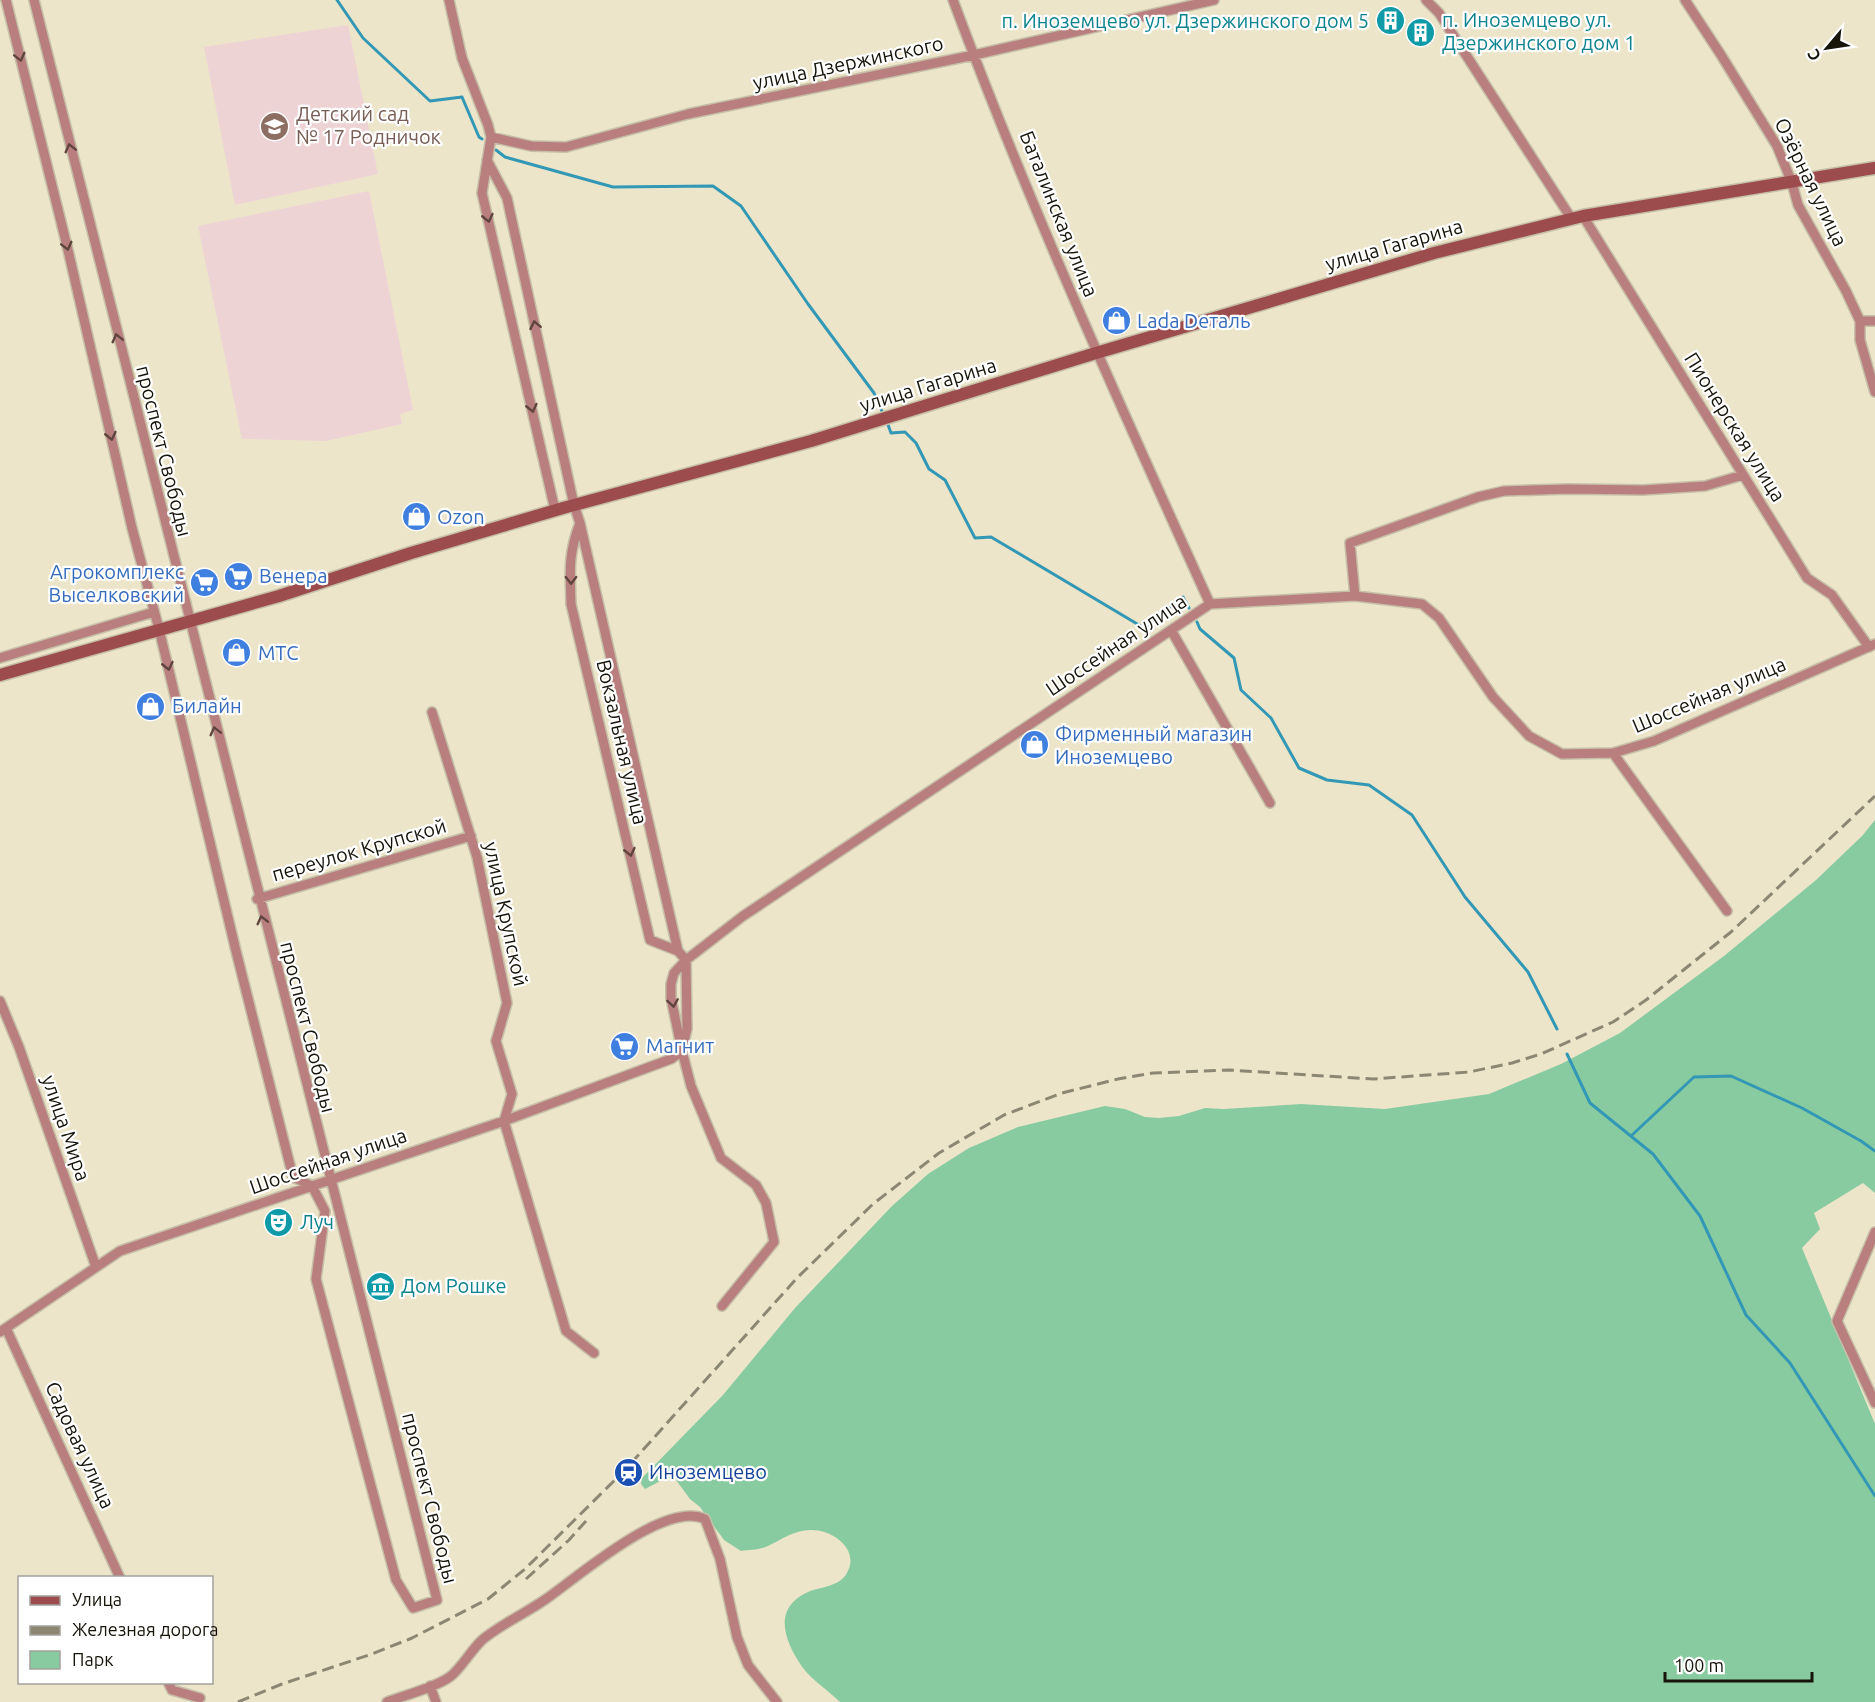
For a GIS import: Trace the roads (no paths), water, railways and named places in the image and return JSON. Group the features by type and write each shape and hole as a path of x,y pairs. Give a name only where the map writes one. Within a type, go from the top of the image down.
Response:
{"main road":[{"name":"улица Гагарина","path":"0,675 279,596 411,552 555,510 811,441 1096,353 1434,253 1577,217 1875,168"}],"street":[{"name":"проспект Свободы","path":"6,0 68,250 132,528 159,629 292,1177 312,1186 325,1212 316,1279 396,1580 413,1608 437,1600 257,899 34,0"},
{"path":"448,0 462,58 488,125 490,137 482,193 555,510"},
{"name":"Баталинская улица","path":"953,0 1096,353 1210,604"},
{"name":"улица Дзержинского","path":"490,137 531,146 566,147 688,114 974,55 1214,0"},
{"name":"Пионерская улица","path":"1426,0 1439,13 1577,217 1807,578 1832,595 1872,645"},
{"name":"Озёрная улица","path":"1685,0 1777,146 1798,205 1860,321 1860,340 1875,392"},
{"name":"Вокзальная улица","path":"487,160 507,198 574,505 678,951"},
{"path":"1860,321 1875,321"},
{"path":"1355,596 1350,543 1478,497 1504,491 1643,490 1705,486 1743,475"},
{"name":"Вокзальная улица","path":"580,523 570,561 571,604 650,940 678,951 686,960"},
{"name":"Шоссейная улица","path":"686,960 743,916 1210,604 1355,596 1422,604 1439,618 1493,697 1529,736 1562,754 1613,753 1654,741 1872,645"},
{"path":"0,658 154,612"},
{"path":"1171,630 1270,803"},
{"name":"улица Крупской","path":"432,712 477,857 507,1003 496,1041 512,1094 504,1120"},
{"path":"1613,753 1727,911"},
{"name":"переулок Крупской","path":"257,899 471,836"},
{"path":"686,960 674,973 671,998 691,1086 721,1158 756,1185 766,1203 774,1242 722,1306"},
{"path":"682,1051 687,1029 686,960"},
{"name":"улица Мира","path":"0,1001 19,1047 96,1268"},
{"name":"Шоссейная улица","path":"3,1330 120,1251 504,1120 671,1059 682,1051"},
{"path":"504,1120 566,1331 594,1353"},
{"path":"1875,1232 1837,1321 1875,1403"},
{"name":"Садовая улица","path":"3,1330 119,1576"},
{"path":"387,1702 451,1676 482,1640 546,1599 620,1544 657,1524 687,1515 705,1519 720,1559 737,1637 748,1665 777,1702"},
{"path":"169,1684 172,1690 200,1698"},
{"path":"430,1686 436,1702"},
{"path":"177,1702 185,1694"}],"waterway":[{"path":"337,0 363,38 430,101 462,97 479,137 482,139"},
{"path":"496,150 505,157 613,187 713,186 741,206 808,304 874,393 884,416"},
{"path":"887,422 891,433 905,432 916,443 929,469 945,480 975,538 991,537 1144,628 1183,597 1189,608"},
{"path":"1197,622 1200,629 1234,658 1241,690 1271,718 1299,768 1327,780 1369,785 1412,815 1465,897 1528,972 1557,1029"},
{"path":"1567,1054 1590,1103 1653,1154 1700,1216 1746,1315 1790,1363 1875,1496"},
{"path":"1631,1136 1694,1077 1731,1076 1802,1108 1875,1151"}],"railway":[{"path":"238,1702 412,1638 488,1599 525,1569 625,1470 797,1278 873,1204 939,1153 1004,1115 1062,1093 1153,1073 1229,1070 1373,1079 1469,1072 1541,1054 1613,1022 1646,1000 1731,932 1875,796"},
{"path":"526,1579 569,1540 586,1521"}],"place":[{"name":"п. Иноземцево ул. Дзержинского дом 5","path":"1390,21"},
{"name":"п. Иноземцево ул. Дзержинского дом 1","path":"1421,32"},
{"name":"Детский сад № 17 Родничок","path":"275,126"},
{"name":"Lada Dеталь","path":"1116,321"},
{"name":"Ozon","path":"416,517"},
{"name":"Венера","path":"238,576"},
{"name":"Агрокомплекс Выселковский","path":"205,583"},
{"name":"МТС","path":"237,653"},
{"name":"Билайн","path":"151,706"},
{"name":"Фирменный магазин Иноземцево","path":"1034,745"},
{"name":"Магнит","path":"625,1046"},
{"name":"Луч","path":"279,1222"},
{"name":"Дом Рошке","path":"380,1286"},
{"name":"Иноземцево","path":"628,1472"}]}
